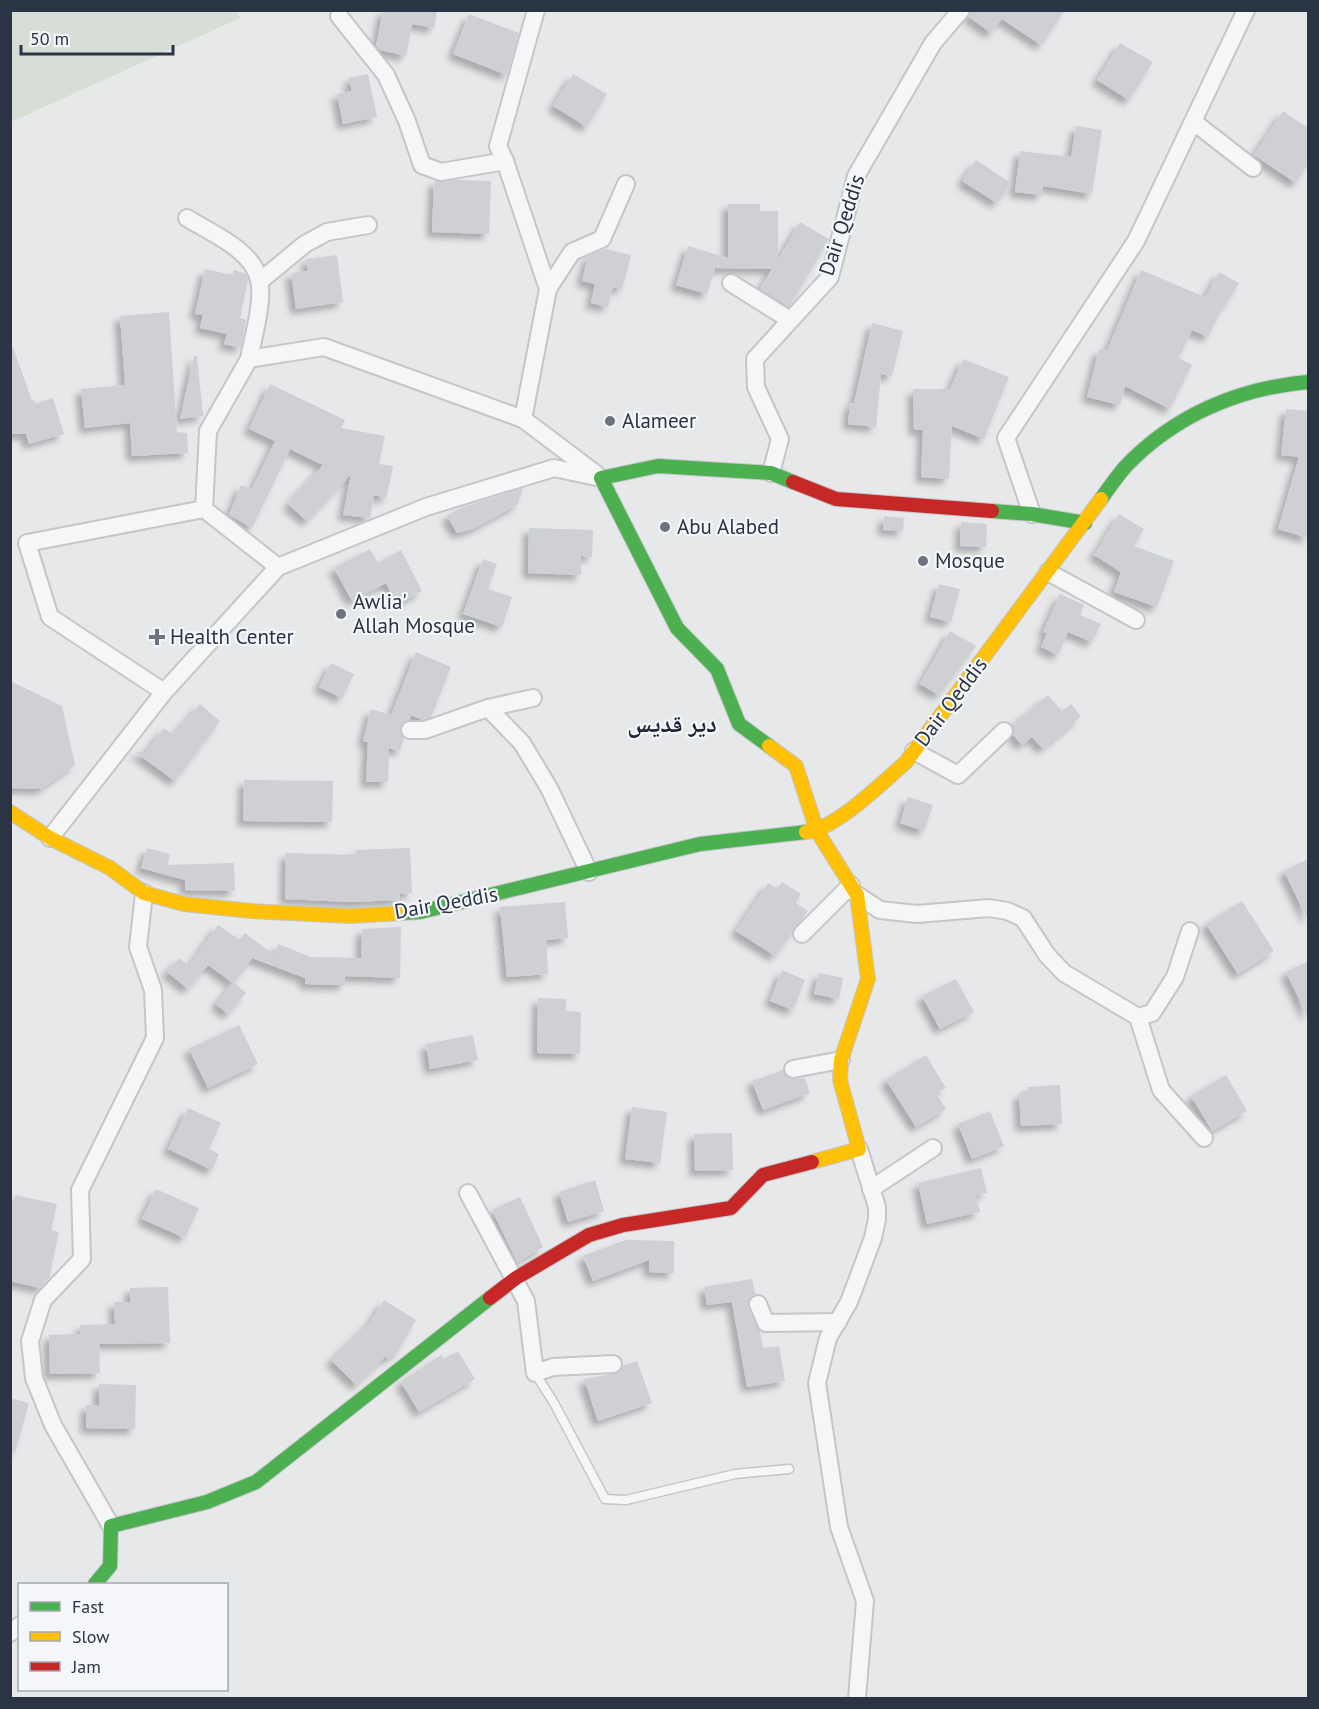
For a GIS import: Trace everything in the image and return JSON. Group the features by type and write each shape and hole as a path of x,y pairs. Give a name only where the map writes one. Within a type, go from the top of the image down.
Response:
{"street":[{"path":"536,10 498,146 548,289"},
{"name":"Dair Qeddis","path":"771,472 780,440 756,387 755,359 830,277 856,176 933,43 961,10"},
{"path":"1032,514 1006,438 1136,242 1195,123 1246,10"},
{"path":"339,16 386,75 407,121 422,165 441,172 505,161"},
{"path":"1195,123 1253,168"},
{"path":"523,419 548,289 572,252 602,239 626,184"},
{"path":"187,218 230,244 252,264 260,281 249,358 208,431 204,509"},
{"path":"260,281 305,243 327,232 368,225"},
{"path":"731,283 790,320"},
{"path":"249,358 324,347 523,419 601,478 677,628 717,669 739,724 796,766 817,831 854,890 880,910 908,913 989,908 1023,918 1047,956 1064,972 1138,1017 1161,1090 1204,1138"},
{"name":"Dair Qeddis","path":"10,812 50,838 110,867 144,893 184,904 251,911 362,915 420,912 700,844 817,831 866,798 915,751 1126,466 1165,432 1202,407 1241,392 1308,382"},
{"path":"50,838 164,692 278,567 426,507 554,468 601,478 658,466 771,472 836,499 1032,514 1085,523"},
{"path":"164,692 50,617 27,543 204,509 278,567"},
{"path":"1048,572 1136,620"},
{"path":"410,730 426,730 488,708 533,698"},
{"path":"488,708 522,743 549,788 589,872"},
{"path":"915,751 958,775 1004,731"},
{"path":"802,934 854,890"},
{"path":"854,890 868,979 841,1060 840,1080 877,1207 873,1238 849,1302 828,1338 817,1383 839,1527 865,1601 857,1698"},
{"path":"96,1583 110,1566 111,1526 53,1425 34,1378 30,1341 44,1300 82,1259 80,1190 155,1038 153,990 138,947 144,893"},
{"path":"1138,1017 1152,1013 1175,977 1190,931"},
{"path":"793,1070 841,1060"},
{"path":"871,1189 933,1148"},
{"path":"111,1526 207,1502 256,1482 319,1434 395,1370 478,1310 516,1278 589,1235 623,1225 731,1208 763,1175 859,1149"},
{"path":"468,1192 516,1278 526,1301 535,1373 553,1367 613,1364"},
{"path":"758,1304 766,1323 838,1322"}],"lane":[{"path":"535,1373 554,1402 605,1499 626,1500 735,1474 789,1469"}],"shaded area":[{"path":"236,10 240,18 11,122 11,11"}],"building":[{"path":"383,10 437,10 434,28 412,24 406,56 380,50 376,46"},
{"path":"971,10 1065,10 1041,45 1002,19 991,33 969,17"},
{"path":"469,14 519,33 507,75 453,54"},
{"path":"1120,43 1153,62 1129,100 1097,80"},
{"path":"368,74 377,117 343,124 337,94 352,91 349,78"},
{"path":"573,74 607,94 587,127 553,106"},
{"path":"1283,111 1308,128 1308,164 1296,183 1254,155"},
{"path":"1076,126 1102,130 1092,194 1043,186 1042,195 1015,192 1020,151 1071,157"},
{"path":"976,160 1011,183 997,203 962,181"},
{"path":"434,181 491,181 489,234 432,232"},
{"path":"728,204 760,204 760,211 778,211 778,260 800,222 829,239 789,307 760,289 772,269 715,268 707,294 676,285 688,246 728,258"},
{"path":"606,249 631,255 622,289 613,287 608,307 591,303 595,284 582,281 588,256"},
{"path":"337,255 343,302 296,309 291,273 308,271 306,259"},
{"path":"205,269 233,275 234,270 246,274 248,280 240,318 246,320 241,348 224,344 227,334 200,328 203,315 195,314"},
{"path":"1141,270 1205,297 1219,272 1239,283 1226,305 1224,304 1208,337 1192,330 1179,358 1192,365 1170,409 1125,386 1120,405 1087,397 1099,349 1107,351"},
{"path":"169,312 177,432 187,433 188,453 132,456 130,423 85,428 81,389 125,385 120,316"},
{"path":"872,323 903,331 892,376 881,374 876,427 848,424 850,403 854,403"},
{"path":"13,347 32,401 35,400 35,404 53,398 64,434 29,444 26,434 10,434 10,348"},
{"path":"194,356 197,356 203,416 180,419"},
{"path":"963,359 1009,377 984,439 952,426 949,479 921,477 923,430 914,430 913,389 950,389"},
{"path":"270,384 345,420 341,428 385,436 379,464 393,466 386,498 374,495 370,518 343,515 351,474 307,521 288,504 323,465 290,449 252,528 229,515 241,485 252,489 275,441 249,429"},
{"path":"1286,409 1308,411 1308,538 1278,529 1299,457 1281,455"},
{"path":"523,488 518,504 473,529 457,533 447,516 463,507"},
{"path":"1119,514 1144,529 1134,546 1174,561 1157,607 1114,592 1121,572 1094,555"},
{"path":"884,516 904,518 903,531 883,530"},
{"path":"961,522 987,524 986,547 960,546"},
{"path":"529,528 593,530 592,557 581,556 581,575 528,573"},
{"path":"370,549 378,563 401,550 422,591 403,601 393,597 386,583 352,601 334,568"},
{"path":"483,559 497,564 488,589 512,597 502,627 463,614"},
{"path":"939,584 960,589 951,622 930,617"},
{"path":"1060,594 1084,605 1080,615 1101,624 1092,642 1068,632 1058,655 1041,647 1047,633 1043,632"},
{"path":"950,631 976,646 939,695 920,684"},
{"path":"416,652 451,667 431,717 423,720 411,715 409,720 401,725 400,731 404,738 400,751 389,748 388,782 366,782 368,742 363,741 371,709 391,715"},
{"path":"331,663 354,674 342,698 319,687"},
{"path":"10,681 62,706 75,765 41,789 10,788"},
{"path":"1048,695 1062,711 1071,704 1081,716 1043,749 1032,737 1022,745 1013,735 1013,725"},
{"path":"200,704 220,721 175,781 135,752 146,752 164,728 173,735"},
{"path":"244,780 333,781 332,822 243,821"},
{"path":"908,797 933,805 924,831 900,823"},
{"path":"147,848 170,854 167,865 234,863 235,891 185,890 185,880 141,868"},
{"path":"410,848 412,893 400,894 400,900 350,902 285,899 286,853 356,855 356,850"},
{"path":"1308,859 1308,920 1284,871"},
{"path":"782,882 801,894 796,903 808,911 775,956 736,931 768,883 777,889"},
{"path":"1242,901 1274,951 1238,974 1206,924"},
{"path":"565,902 568,938 546,940 548,974 507,977 500,907"},
{"path":"218,925 240,940 245,933 274,955 278,944 311,957 361,958 362,929 401,927 400,978 345,976 345,985 305,984 305,978 252,958 234,983 246,993 228,1014 216,1004 233,983 208,965 188,989 167,972 179,958 189,966"},
{"path":"1308,961 1308,1018 1286,972"},
{"path":"782,970 805,980 793,1010 770,1001"},
{"path":"819,973 843,978 839,999 814,994"},
{"path":"956,979 974,1012 940,1029 922,996"},
{"path":"538,998 566,999 566,1011 581,1012 580,1054 537,1053"},
{"path":"239,1025 258,1064 208,1088 189,1049"},
{"path":"473,1035 478,1060 430,1069 426,1044"},
{"path":"926,1055 946,1088 936,1093 946,1109 916,1127 886,1080"},
{"path":"783,1070 790,1079 805,1078 810,1093 763,1110 752,1081"},
{"path":"1226,1075 1247,1111 1212,1131 1191,1096"},
{"path":"1060,1085 1062,1124 1021,1126 1019,1093 1028,1093 1028,1087"},
{"path":"632,1107 667,1112 660,1163 625,1159"},
{"path":"188,1108 221,1123 209,1149 219,1154 212,1170 168,1149"},
{"path":"990,1111 1004,1146 972,1159 958,1124"},
{"path":"732,1133 733,1170 695,1171 694,1134"},
{"path":"981,1168 987,1193 976,1195 980,1212 927,1224 918,1183"},
{"path":"595,1180 604,1211 568,1222 559,1192"},
{"path":"156,1189 199,1208 185,1238 142,1219"},
{"path":"15,1195 57,1204 51,1230 59,1232 49,1278 40,1288 10,1281 10,1215"},
{"path":"520,1197 543,1247 517,1262 492,1210"},
{"path":"625,1240 674,1241 674,1273 649,1272 649,1260 593,1281 583,1256"},
{"path":"752,1279 755,1294 749,1298 748,1308 760,1332 763,1348 779,1346 785,1381 747,1387 732,1302 707,1305 704,1287"},
{"path":"168,1287 170,1343 99,1344 100,1373 50,1374 49,1335 81,1334 80,1325 115,1324 114,1302 130,1302 130,1288"},
{"path":"384,1300 416,1320 398,1351 387,1359 386,1356 356,1385 331,1360 371,1321"},
{"path":"458,1351 475,1379 419,1412 401,1382 441,1355 444,1359"},
{"path":"637,1361 652,1403 598,1421 584,1379 618,1373 623,1366"},
{"path":"99,1384 136,1385 135,1429 86,1428 86,1405 99,1406"},
{"path":"10,1398 29,1403 15,1452 10,1451"}],"traffic: fast":[{"path":"1101,499 1123,470 1145,448 1165,432 1187,419 1210,407 1257,390 1308,382"},
{"path":"769,746 739,724 717,669 677,628 601,478 658,466 771,473 793,482"},
{"path":"992,511 1032,514 1085,523"},
{"path":"402,913 420,912 700,844 806,832"},
{"path":"96,1583 110,1566 111,1526 207,1502 256,1482 490,1298"}],"traffic: slow":[{"path":"806,832 818,829 845,814 906,762 1101,499"},
{"path":"769,746 796,766 817,831 857,895 868,979 841,1060 840,1080 859,1149 812,1162"},
{"path":"10,812 50,838 110,868 144,893 184,904 251,911 350,916 402,913"}],"traffic: jam":[{"path":"793,482 836,499 992,511"},
{"path":"490,1298 516,1278 589,1235 623,1225 731,1208 763,1175 812,1162"}],"place":[{"name":"Alameer","path":"610,421"},
{"name":"Abu Alabed","path":"665,527"},
{"name":"Mosque","path":"923,561"},
{"name":"Awlia' Allah Mosque","path":"341,614"},
{"name":"Health Center","path":"157,637"}],"district":[{"name":"دير قديس","path":"672,724"}]}
